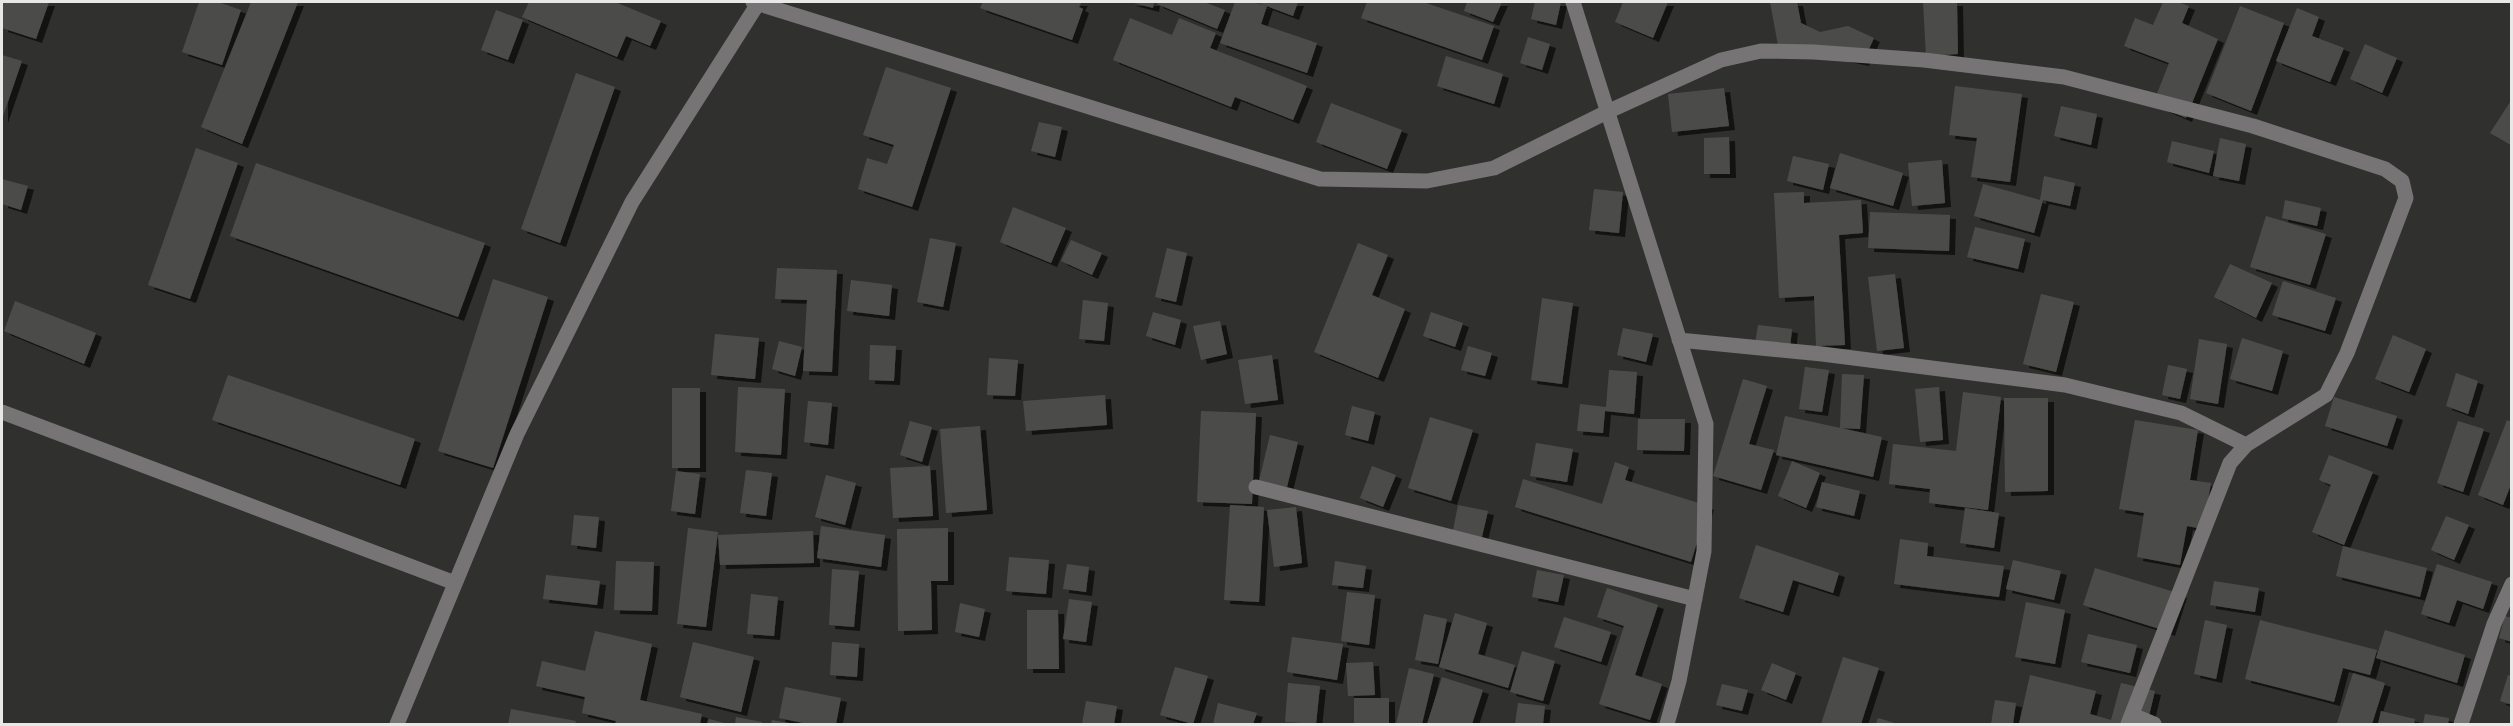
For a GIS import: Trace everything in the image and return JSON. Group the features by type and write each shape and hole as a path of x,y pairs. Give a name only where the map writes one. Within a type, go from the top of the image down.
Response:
{"street":[{"path":"397,724 517,434 632,202 756,2 1320,179 1427,181 1494,168 1607,112 1721,60 1761,51 1924,60 2064,77 2253,126 2385,169 2402,181 2406,198 2347,353 2326,395 2246,446 2230,463 2130,720 2154,724"},
{"path":"1573,2 1706,424 1704,551 1679,681 1667,724"},
{"path":"1680,340 1822,354 2065,385 2181,413 2246,446"},
{"path":"2,412 455,584"},
{"path":"1256,487 1695,599"},
{"path":"2461,724 2494,624 2511,584"}],"building":[{"path":"2,2 49,2 36,39 2,28"},
{"path":"199,2 218,2 241,10 222,65 182,52"},
{"path":"251,2 298,2 242,144 201,127"},
{"path":"529,2 615,2 661,21 650,46 626,36 617,57 522,17"},
{"path":"983,2 1082,2 1079,7 1083,9 1072,40 980,8"},
{"path":"1130,2 1154,2 1153,8"},
{"path":"1158,2 1204,2 1225,10 1217,29 1157,4"},
{"path":"1235,2 1252,2 1267,6 1261,24 1317,43 1307,73 1220,43"},
{"path":"1256,2 1298,2 1293,16"},
{"path":"1367,2 1423,2 1494,26 1482,60 1361,18"},
{"path":"1467,2 1502,2 1493,22 1464,11"},
{"path":"1535,2 1561,2 1556,25 1531,19"},
{"path":"1623,2 1668,2 1653,38 1615,22"},
{"path":"1770,2 1797,2 1801,23 1820,32 1848,26 1874,38 1863,62 1778,45"},
{"path":"1923,2 1957,2 1958,54 1926,56"},
{"path":"2163,2 2178,2 2189,6 2182,23 2218,39 2186,118 2153,104 2169,63 2124,46 2135,18 2153,25"},
{"path":"2240,6 2284,23 2251,111 2206,93"},
{"path":"2297,8 2319,17 2312,36 2344,48 2330,82 2276,61"},
{"path":"496,10 523,20 508,60 481,50"},
{"path":"1130,18 1172,35 1179,18 1216,33 1210,48 1307,86 1293,120 1235,97 1231,107 1113,60"},
{"path":"1528,37 1550,44 1542,70 1520,63"},
{"path":"2365,44 2397,58 2382,93 2350,79"},
{"path":"2,55 22,61 2,119"},
{"path":"1446,56 1503,74 1494,104 1437,86"},
{"path":"886,67 951,88 912,207 858,189 867,158 887,164 894,145 863,135"},
{"path":"576,73 615,87 560,243 521,229"},
{"path":"1955,86 2022,94 2010,182 1971,177 1977,138 1949,135"},
{"path":"1724,88 1729,126 1672,132 1668,94"},
{"path":"2512,99 2512,146 2490,133"},
{"path":"1331,103 1402,130 1387,169 1316,142"},
{"path":"2061,106 2097,114 2091,145 2054,136"},
{"path":"1039,122 1062,127 1055,157 1031,151"},
{"path":"1729,137 1730,174 1704,174 1704,138"},
{"path":"2220,138 2246,144 2239,181 2213,176"},
{"path":"2172,141 2214,151 2209,173 2167,162"},
{"path":"196,148 238,163 190,299 148,285"},
{"path":"1840,153 1903,173 1893,206 1830,188"},
{"path":"1793,156 1829,164 1823,190 1787,181"},
{"path":"1942,160 1945,203 1912,206 1908,163"},
{"path":"256,163 485,243 458,317 230,236"},
{"path":"2044,176 2075,183 2070,206 2043,200 2034,233 1974,216 1983,184 2040,200"},
{"path":"2,179 28,186 21,210 2,204"},
{"path":"1594,189 1623,192 1619,233 1589,230"},
{"path":"1804,192 1804,203 1861,200 1863,233 1839,235 1845,345 1816,346 1814,296 1779,298 1774,193"},
{"path":"2285,200 2321,208 2317,226 2282,218"},
{"path":"1013,207 1066,228 1051,263 1000,242"},
{"path":"1870,212 1950,215 1949,251 1868,248"},
{"path":"2266,216 2326,234 2310,285 2250,267"},
{"path":"1975,227 2025,239 2018,269 1967,257"},
{"path":"930,238 956,243 943,307 917,302"},
{"path":"1071,240 1102,253 1092,275 1061,261"},
{"path":"1358,243 1388,255 1372,295 1405,309 1378,378 1314,352"},
{"path":"1167,248 1187,253 1176,302 1155,297"},
{"path":"2230,264 2272,283 2256,318 2214,297"},
{"path":"777,268 837,270 832,372 803,371 807,300 775,299"},
{"path":"1895,274 1904,348 1877,351 1868,277"},
{"path":"493,279 548,297 493,468 438,451"},
{"path":"851,280 892,285 889,316 847,311"},
{"path":"2283,281 2336,298 2325,331 2272,315"},
{"path":"2041,294 2074,302 2056,372 2023,364"},
{"path":"1542,298 1573,303 1562,384 1531,380"},
{"path":"1083,300 1108,303 1104,341 1079,339"},
{"path":"15,301 96,333 84,364 4,331"},
{"path":"1153,312 1181,320 1175,345 1146,336"},
{"path":"1431,312 1463,323 1455,347 1423,336"},
{"path":"1220,321 1227,354 1201,360 1193,326"},
{"path":"1758,325 1792,329 1790,348 1755,344"},
{"path":"1623,328 1653,334 1646,362 1617,355"},
{"path":"715,334 759,338 755,379 711,375"},
{"path":"2393,335 2426,349 2409,392 2375,379"},
{"path":"2242,338 2283,351 2272,391 2230,379"},
{"path":"2199,339 2227,344 2218,404 2190,399"},
{"path":"779,341 802,347 795,376 772,369"},
{"path":"870,345 896,346 894,381 869,380"},
{"path":"1468,346 1492,353 1485,376 1461,370"},
{"path":"1272,355 1278,400 1245,404 1238,360"},
{"path":"989,358 1018,360 1015,396 987,395"},
{"path":"2168,365 2187,369 2180,399 2162,395"},
{"path":"1805,367 1829,370 1822,412 1799,409"},
{"path":"1609,370 1637,372 1634,414 1605,411 1603,433 1577,431 1580,404 1606,407"},
{"path":"2456,373 2478,381 2468,414 2446,406"},
{"path":"1842,374 1864,375 1860,429 1840,428"},
{"path":"228,375 415,439 400,485 212,420"},
{"path":"1743,379 1767,386 1749,444 1774,450 1761,490 1713,476"},
{"path":"738,387 785,389 781,455 735,452"},
{"path":"1939,387 1943,440 1920,442 1915,389"},
{"path":"672,388 700,388 700,468 672,468"},
{"path":"1963,392 2001,397 1988,510 1929,503 1930,489 1889,484 1893,444 1956,451"},
{"path":"1105,395 1107,425 1026,431 1023,401"},
{"path":"2334,397 2397,416 2387,446 2325,426"},
{"path":"2004,398 2048,398 2048,491 2005,492"},
{"path":"808,401 832,403 828,445 804,442"},
{"path":"1352,406 1375,412 1368,441 1345,435"},
{"path":"1201,411 1256,413 1252,504 1197,502"},
{"path":"1785,416 1882,437 1873,477 1776,455"},
{"path":"1430,417 1473,430 1451,501 1408,488"},
{"path":"1638,419 1685,419 1684,451 1637,450"},
{"path":"2135,420 2198,430 2190,480 2211,483 2203,529 2187,526 2180,565 2137,557 2144,513 2119,509"},
{"path":"2507,420 2512,422 2512,482 2503,505 2478,495"},
{"path":"910,421 932,427 922,462 900,455"},
{"path":"2458,421 2484,429 2463,492 2437,483"},
{"path":"980,426 987,510 946,513 940,429"},
{"path":"1270,435 1298,442 1287,487 1259,481"},
{"path":"1536,443 1573,449 1567,482 1530,476"},
{"path":"2329,455 2373,472 2344,545 2312,532 2331,485 2319,480"},
{"path":"1792,461 1820,473 1806,508 1778,496"},
{"path":"1615,462 1629,467 1625,480 1708,506 1691,562 1515,507 1523,479 1602,504"},
{"path":"930,466 933,516 893,518 890,468"},
{"path":"1372,466 1396,475 1383,507 1360,498"},
{"path":"746,470 772,473 766,516 740,513"},
{"path":"676,471 700,474 695,514 671,511"},
{"path":"826,475 856,483 845,525 815,517"},
{"path":"1822,482 1860,491 1854,516 1816,507"},
{"path":"1230,505 1264,507 1259,602 1224,600"},
{"path":"1458,505 1488,511 1481,541 1452,535"},
{"path":"1296,507 1302,563 1274,567 1267,510"},
{"path":"1965,508 1999,513 1994,548 1960,543"},
{"path":"574,515 599,517 596,548 571,545"},
{"path":"2446,516 2469,525 2454,560 2431,550"},
{"path":"821,526 885,535 881,567 817,558"},
{"path":"688,528 718,532 706,627 677,624"},
{"path":"948,528 948,581 931,581 932,630 898,631 897,529"},
{"path":"813,531 814,563 720,565 718,535"},
{"path":"1900,539 1928,543 1927,556 2004,566 1999,597 1894,584"},
{"path":"1756,545 1839,573 1833,593 1793,580 1783,612 1739,598"},
{"path":"2343,546 2427,568 2420,597 2336,576"},
{"path":"1009,557 1049,560 1046,594 1006,591"},
{"path":"2013,560 2061,571 2054,600 2006,589"},
{"path":"616,561 654,562 652,611 614,610"},
{"path":"1335,561 1366,566 1363,588 1332,585"},
{"path":"1067,564 1089,567 1086,592 1063,589"},
{"path":"2437,564 2492,582 2483,609 2457,600 2449,623 2421,614"},
{"path":"2095,568 2181,594 2169,632 2083,605"},
{"path":"832,569 859,571 854,627 829,625"},
{"path":"1537,570 1564,575 1558,602 1532,597"},
{"path":"546,575 600,581 597,605 543,599"},
{"path":"2214,581 2259,588 2255,612 2210,605"},
{"path":"1607,588 1658,605 1635,675 1662,684 1650,720 1599,704 1624,626 1597,617"},
{"path":"1347,592 1375,595 1369,645 1341,641"},
{"path":"751,594 778,597 774,636 747,634"},
{"path":"1069,599 1092,602 1086,642 1063,639"},
{"path":"2026,602 2065,610 2055,664 2015,657"},
{"path":"960,603 985,609 979,637 955,632"},
{"path":"1027,610 1058,610 1059,669 1027,669"},
{"path":"1455,613 1487,623 1478,654 1515,665 1508,688 1439,667"},
{"path":"1424,614 1447,619 1438,664 1415,660"},
{"path":"2505,616 2512,618 2512,642 2499,638"},
{"path":"1564,617 1611,632 1601,662 1554,647"},
{"path":"2205,620 2227,625 2216,679 2194,674"},
{"path":"2260,620 2377,650 2370,675 2343,668 2334,702 2245,679"},
{"path":"2385,630 2465,655 2457,683 2376,658"},
{"path":"595,631 652,644 640,700 702,714 700,724 615,724 616,721 582,713 585,697 536,686 542,661 585,671"},
{"path":"2088,634 2137,645 2130,673 2081,662"},
{"path":"1292,637 1343,644 1337,680 1287,672"},
{"path":"693,642 754,657 741,712 680,697"},
{"path":"832,642 859,644 857,677 830,675"},
{"path":"1522,651 1555,661 1543,701 1510,692"},
{"path":"1843,657 1879,668 1861,724 1821,724"},
{"path":"1373,662 1375,695 1348,696 1346,663"},
{"path":"1772,663 1796,673 1786,700 1761,690"},
{"path":"1175,667 1208,676 1193,724 1160,715"},
{"path":"1409,668 1434,674 1422,724 1396,724"},
{"path":"2353,673 2385,683 2372,724 2337,723"},
{"path":"2030,675 2096,691 2090,714 2111,720 2121,683 2155,691 2147,724 2019,724"},
{"path":"2508,675 2512,676 2512,705 2500,701"},
{"path":"1442,677 1483,690 1472,724 1427,724"},
{"path":"1288,683 1320,686 1316,724 1285,722"},
{"path":"1722,684 1748,690 1742,711 1716,705"},
{"path":"785,687 841,698 836,724 808,724 779,718"},
{"path":"1354,698 1389,698 1389,724 1354,724"},
{"path":"1995,700 2016,703 2013,724 1991,724"},
{"path":"1086,701 1117,706 1114,724 1082,724"},
{"path":"1218,703 1257,713 1253,724 1213,724"},
{"path":"1518,703 1545,706 1543,724 1515,724"},
{"path":"511,709 576,721 575,724 508,724"},
{"path":"2381,711 2415,719 2414,724 2378,724"},
{"path":"2425,714 2449,718 2448,724 2423,724"},
{"path":"736,717 762,722 762,724 735,724"},
{"path":"1878,718 1898,724 1876,724"},
{"path":"709,719 728,724 707,724"},
{"path":"772,720 788,723 788,724 771,724"}]}
